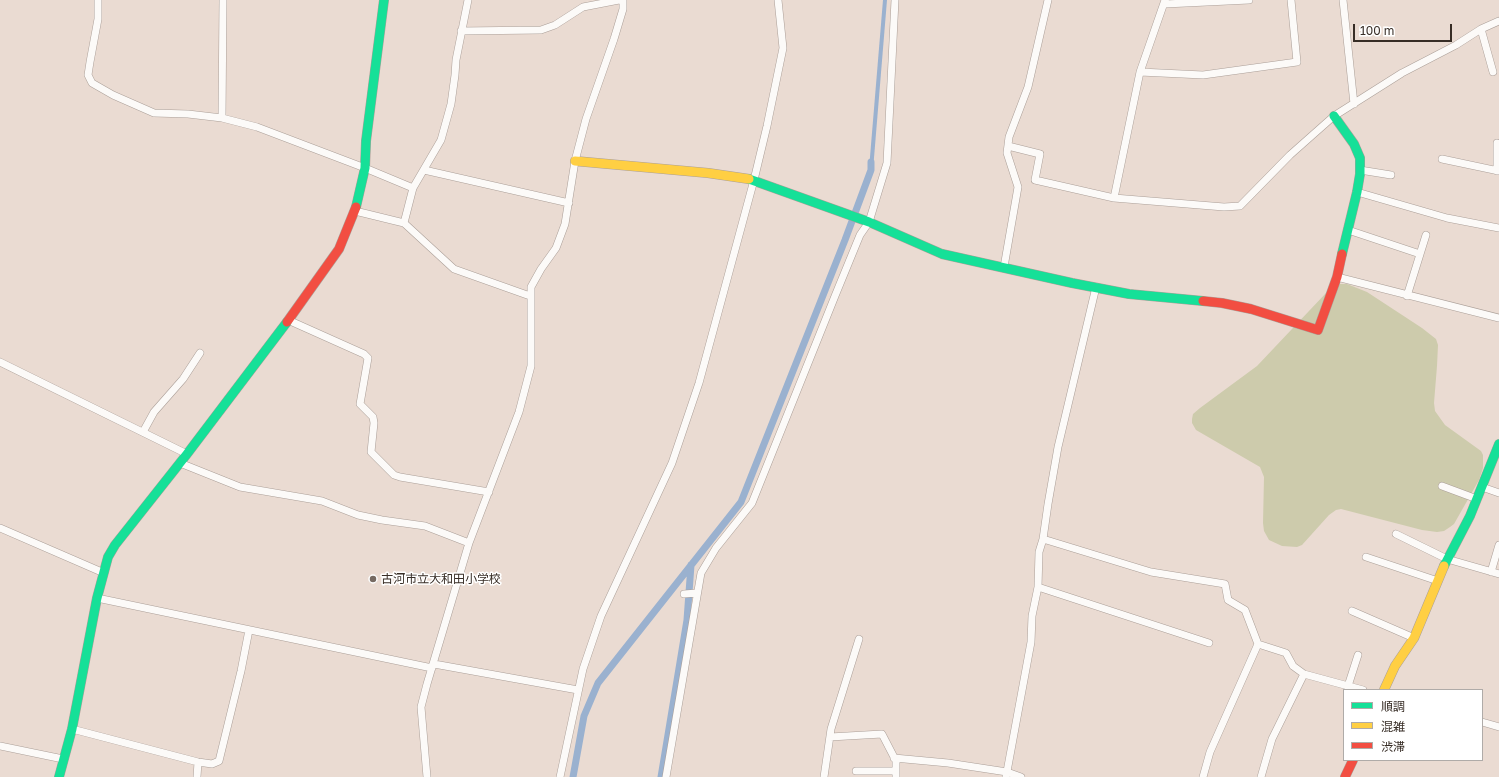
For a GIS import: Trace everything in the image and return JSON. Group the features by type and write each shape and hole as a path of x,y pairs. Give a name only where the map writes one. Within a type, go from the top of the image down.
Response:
{"street":[{"path":"98,0 98,18 88,75 92,83 114,95 154,112 222,118 257,126 413,188"},
{"path":"222,118 223,0"},
{"path":"59,777 72,729 97,598 108,557 115,545 187,454 288,320 339,249 355,211 365,168 372,82 384,0"},
{"path":"404,223 413,188 441,140 451,104 456,60 468,0"},
{"path":"461,31 541,30 555,25 583,7 619,0"},
{"path":"427,777 421,707 469,543 519,412 531,366 532,319 530,296 533,282 556,248 565,224 575,161 586,119 623,9 623,0"},
{"path":"560,777 583,669 601,616 616,580 632,550 672,463 699,383 754,180 783,48 778,0"},
{"path":"666,777 701,573 716,548 752,503 860,235 869,222 886,163 895,0"},
{"path":"1004,267 1018,187 1007,153 1009,137 1028,87 1048,0"},
{"path":"1114,198 1140,72 1165,2 1249,0"},
{"path":"1140,72 1203,75 1297,62 1291,0"},
{"path":"1343,0 1354,104"},
{"path":"1008,146 1040,154 1035,180 1114,198 1224,207 1240,206 1290,155 1334,116 1402,73 1456,45 1481,29 1499,21"},
{"path":"1481,29 1493,72"},
{"path":"575,161 708,173 754,180 869,222 942,254 1129,294 1222,303 1251,309 1318,330 1337,277 1357,192 1360,170 1360,158 1354,144 1334,116"},
{"path":"1442,159 1498,171 1497,143"},
{"path":"424,170 568,203"},
{"path":"1360,170 1392,175"},
{"path":"1357,192 1447,218 1499,228"},
{"path":"355,211 404,223 454,269 530,296"},
{"path":"1348,230 1420,254"},
{"path":"1408,296 1426,236"},
{"path":"1337,277 1499,318"},
{"path":"1007,775 1031,642 1032,616 1038,587 1039,552 1044,539 1048,504 1058,447 1096,287"},
{"path":"288,320 364,354 368,358 360,404 373,417 374,423 371,452 394,474 400,477 489,492"},
{"path":"143,432 154,412 183,379 200,353"},
{"path":"0,362 187,454"},
{"path":"1384,689 1396,666 1414,638 1447,559 1470,516 1498,447"},
{"path":"180,463 240,487 322,501 366,517 425,526 469,543"},
{"path":"1442,486 1477,499"},
{"path":"1482,487 1499,493"},
{"path":"0,528 104,573"},
{"path":"1396,534 1447,559 1499,574"},
{"path":"1044,539 1151,572 1225,584 1228,600 1245,610 1258,644 1210,752 1203,777"},
{"path":"1491,572 1499,545"},
{"path":"1366,557 1438,581"},
{"path":"1038,587 1209,643"},
{"path":"684,594 697,593"},
{"path":"97,598 249,630 433,666 578,690"},
{"path":"1352,611 1414,638"},
{"path":"72,729 198,762 212,764 219,760 249,630"},
{"path":"824,777 831,729 859,639"},
{"path":"1258,644 1286,653 1294,666 1304,674 1358,689"},
{"path":"1348,686 1358,655"},
{"path":"1261,777 1272,739 1304,674"},
{"path":"1483,722 1499,727"},
{"path":"830,737 882,734 896,761 896,774 856,771"},
{"path":"0,746 63,759"},
{"path":"894,758 948,762 1021,777"},
{"path":"1345,777 1353,761"},
{"path":"197,777 198,762"}],"shaded area":[{"path":"1340,284 1347,284 1367,292 1422,328 1436,339 1438,345 1434,403 1435,411 1445,425 1481,451 1483,455 1483,468 1479,480 1454,524 1444,531 1437,532 1422,530 1341,509 1336,510 1329,515 1302,545 1297,547 1282,546 1269,540 1264,531 1264,477 1260,467 1196,430 1192,423 1193,414 1257,366 1326,293"}],"water":[{"path":"883,0 887,0 873,170 869,169"}],"waterway":[{"path":"573,777 584,716 598,683 741,502 845,240 871,170 871,162"},
{"path":"661,777 687,620 691,565"}],"traffic: fast":[{"path":"356,207 365,168 366,141 384,0"},
{"path":"1334,116 1354,144 1360,158 1360,174 1357,192 1342,254"},
{"path":"749,179 869,222 942,254 1129,294 1203,301"},
{"path":"59,777 72,729 97,598 108,557 115,545 187,454 287,322"},
{"path":"1444,566 1470,516 1499,444"}],"traffic: slow":[{"path":"575,161 708,173 749,179"},
{"path":"1384,689 1395,666 1414,638 1444,566"}],"traffic: jam":[{"path":"287,322 339,249 356,207"},
{"path":"1203,301 1251,309 1318,330 1337,277 1342,254"},
{"path":"1345,777 1353,761"}],"place":[{"name":"古河市立大和田小学校","path":"373,579"}]}
